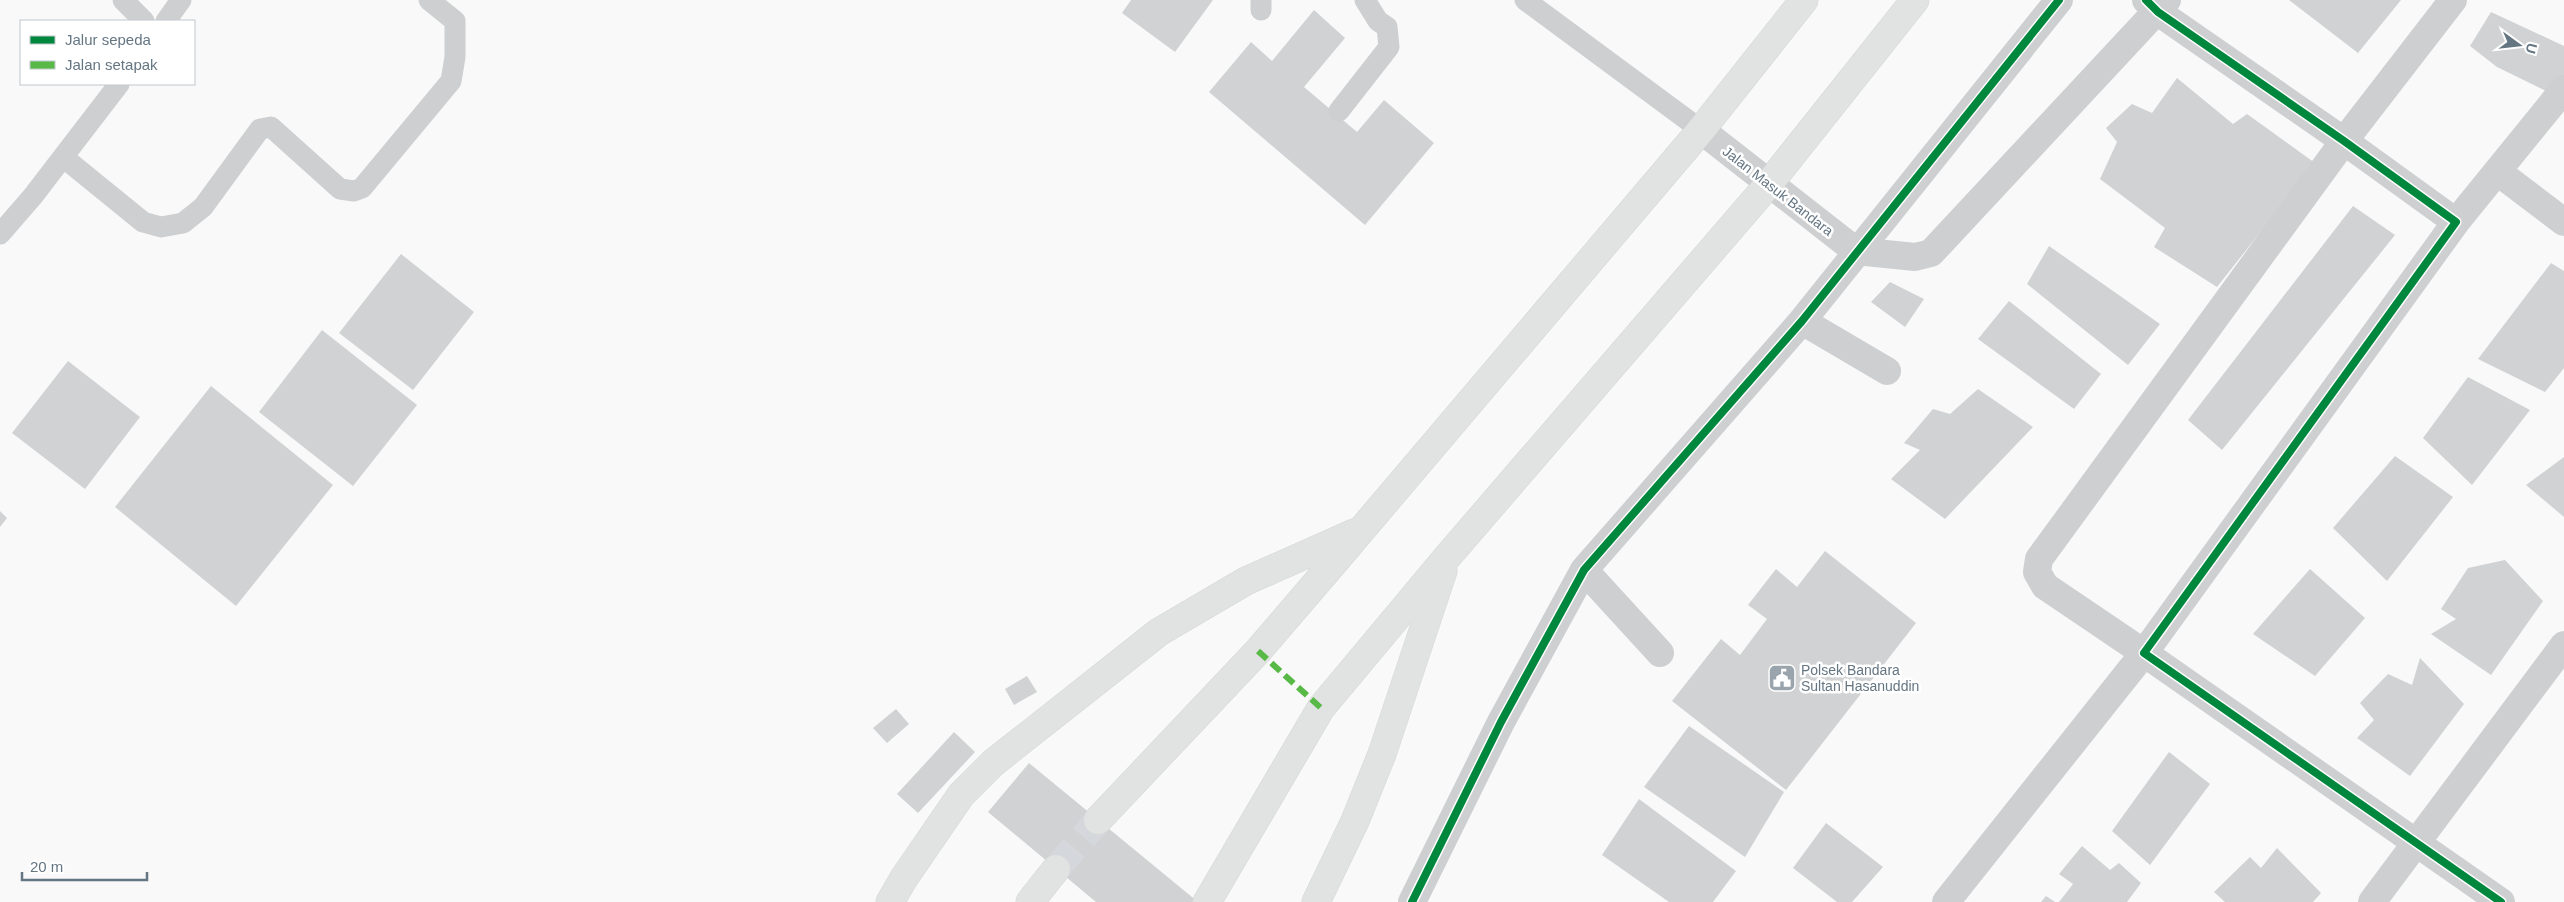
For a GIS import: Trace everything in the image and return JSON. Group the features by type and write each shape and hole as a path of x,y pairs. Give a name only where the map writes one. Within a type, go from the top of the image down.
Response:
{"main road":[{"path":"1098,820 1258,651 1701,130 1804,0"},
{"path":"1207,902 1321,708 1448,556 1768,185 1915,0"},
{"path":"890,902 904,878 961,795 993,763 1160,632 1246,581 1360,530"},
{"path":"1316,902 1356,821 1382,754 1448,556"},
{"path":"1030,902 1056,869"}],"street":[{"path":"1412,902 1501,722 1584,570 1802,321 1856,251 2059,0"},
{"path":"2453,0 2344,141 2039,559 2037,572 2045,586 2501,902"},
{"path":"1856,251 1915,257 1931,253 2157,4 2456,222"},
{"path":"1946,902 2144,653 2456,222 2564,89"},
{"name":"Jalan Masuk Bandara","path":"1701,130 1768,185 1856,251"},
{"path":"2498,172 2564,222"},
{"path":"1802,321 1887,370"},
{"path":"1584,570 1660,653"},
{"path":"2372,902 2564,645"}],"lane":[{"path":"123,0 143,20"},
{"path":"167,20 181,0"},
{"path":"63,157 143,222 161,227 183,223 203,207 260,129 271,126 340,189 354,191 362,188 451,81 455,57 456,21 430,0"},
{"path":"1339,111 1389,47 1387,27 1378,21 1365,0"},
{"path":"1525,0 1701,130"},
{"path":"0,234 118,85"}],"building":[{"path":"1131,0 1213,0 1175,52 1122,13"},
{"path":"2289,0 2401,0 2358,53"},
{"path":"1314,10 1345,38 1304,87 1357,132 1384,100 1434,143 1365,225 1209,92 1251,42 1272,61"},
{"path":"2491,12 2564,46 2564,76 2550,93 2497,67 2470,46"},
{"path":"2177,78 2233,124 2247,114 2315,163 2217,287 2154,247 2165,228 2100,179 2117,142 2106,128 2132,104 2152,113"},
{"path":"2353,206 2395,235 2222,450 2188,420"},
{"path":"2049,246 2160,324 2128,365 2027,284"},
{"path":"401,254 474,312 413,390 339,333"},
{"path":"2551,263 2564,271 2564,368 2545,392 2478,359"},
{"path":"1890,282 1924,299 1905,327 1871,302"},
{"path":"2009,301 2101,374 2074,409 1978,339"},
{"path":"322,330 417,405 353,486 259,412"},
{"path":"68,361 140,417 85,489 12,433"},
{"path":"2468,377 2530,410 2472,485 2423,438"},
{"path":"211,386 333,485 236,606 115,507"},
{"path":"1978,389 2033,427 1945,519 1891,479 1920,450 1904,443 1933,409 1950,414"},
{"path":"2395,456 2453,497 2387,581 2333,528"},
{"path":"2564,457 2564,517 2526,485"},
{"path":"0,511 7,518 0,527"},
{"name":"Polsek Bandara Sultan Hasanuddin","path":"1825,551 1916,623 1786,790 1672,701 1721,639 1740,655 1767,619 1748,605 1776,569 1797,587"},
{"path":"2505,560 2543,601 2491,675 2431,634 2456,619 2441,609 2468,568"},
{"path":"2310,569 2365,618 2315,676 2253,634"},
{"path":"2420,658 2464,704 2410,776 2357,738 2374,720 2360,703 2388,674 2412,685"},
{"path":"1027,676 1037,692 1014,705 1005,689"},
{"path":"896,709 909,724 887,743 873,728"},
{"path":"1689,726 1784,792 1745,857 1644,787"},
{"path":"954,732 975,752 918,813 897,794"},
{"path":"2169,752 2210,784 2150,865 2112,831"},
{"path":"1029,763 1198,902 1096,902 988,812"},
{"path":"1639,799 1736,871 1713,902 1669,902 1602,855"},
{"path":"1826,823 1883,867 1852,902 1837,902 1793,868"},
{"path":"2082,846 2110,870 2119,863 2141,883 2127,902 2059,902 2073,884 2059,874"},
{"path":"2277,848 2321,893 2313,902 2225,902 2214,892 2250,857 2261,868"},
{"path":"2046,896 2055,902 2041,902"}],"tunnel":[{"path":"1056,869 1098,820"}],"marked path":[{"path":"1258,651 1321,708"}],"cycle path":[{"path":"1412,902 1501,722 1584,570 1802,321 2059,0"},
{"path":"2146,0 2158,12 2344,141 2456,222 2144,653 2501,902"}],"place":[{"name":"Polsek Bandara Sultan Hasanuddin","path":"1782,678"}]}
